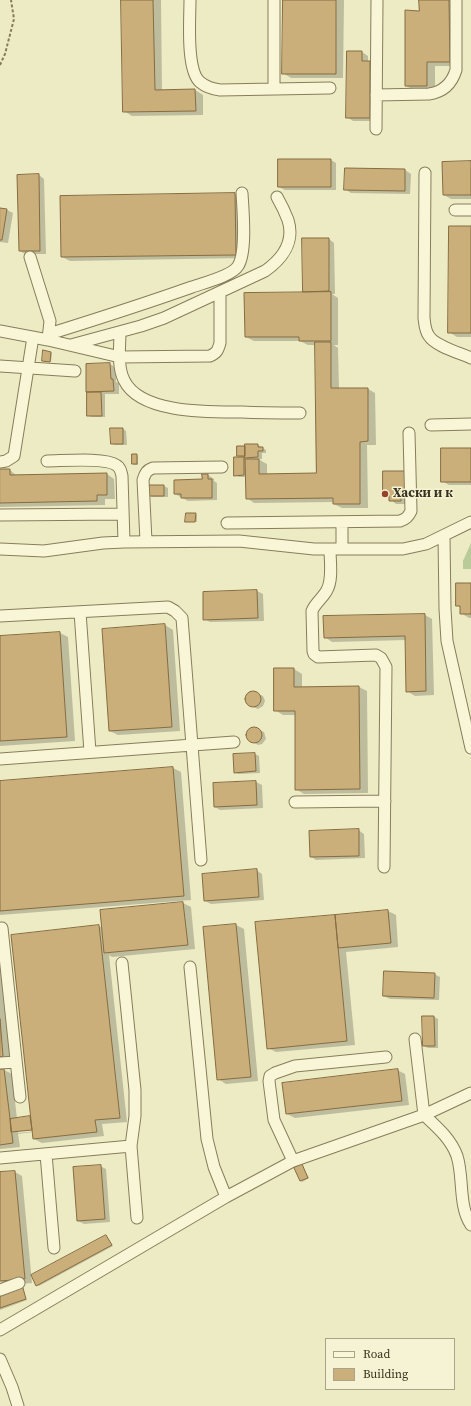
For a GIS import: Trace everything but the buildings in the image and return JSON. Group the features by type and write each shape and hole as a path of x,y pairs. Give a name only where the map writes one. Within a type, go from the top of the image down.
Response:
{"street":[{"path":"190,0 190,61 193,72 198,81 208,88 220,90 330,88"},
{"path":"274,0 274,89"},
{"path":"376,129 377,0"},
{"path":"376,95 437,93 450,84 456,70 456,0"},
{"path":"425,173 424,318 426,330 430,338 438,343 471,358"},
{"path":"0,331 33,337 49,337 135,308 232,272 237,268 243,254 242,193"},
{"path":"71,345 164,318 265,271 282,256 289,240 288,220 277,196"},
{"path":"455,210 471,210"},
{"path":"30,257 50,321 49,337"},
{"path":"49,337 71,345 120,357 205,357 216,353 220,343 220,292"},
{"path":"120,332 121,372 124,381 133,392 148,401 183,410 200,412 300,413"},
{"path":"0,462 6,462 14,456 33,337"},
{"path":"0,366 76,371"},
{"path":"431,425 471,424"},
{"path":"227,523 400,521 405,519 411,511 409,433"},
{"path":"47,461 104,460 117,465 121,470 122,476 124,542"},
{"path":"146,541 143,480 144,474 148,470 153,468 222,467"},
{"path":"0,515 123,514"},
{"path":"342,522 342,549"},
{"path":"0,549 17,551 44,551 103,543 146,541 239,541 330,549 403,549 414,548 426,544 471,522"},
{"path":"444,536 447,641 471,748"},
{"path":"330,549 330,585 314,606 312,611 314,654 318,656 376,655 381,658 386,667 384,867"},
{"path":"0,616 168,607 176,611 182,618 200,860"},
{"path":"80,612 90,752"},
{"path":"0,759 234,742"},
{"path":"295,802 385,801"},
{"path":"2,928 20,1097"},
{"path":"122,963 135,1090 135,1116 131,1146 137,1218"},
{"path":"190,966 207,1139 214,1167 226,1197"},
{"path":"415,1039 424,1115 444,1134 453,1147 459,1165 465,1211 471,1225"},
{"path":"293,1161 274,1120 269,1081 270,1076 274,1073 295,1066 386,1057"},
{"path":"0,1063 16,1062"},
{"path":"0,1330 226,1197 293,1161 424,1115 471,1093"},
{"path":"0,1158 131,1146"},
{"path":"46,1154 54,1248"},
{"path":"0,1290 20,1283"},
{"path":"0,1359 18,1406"}],"path":[{"path":"0,65 5,54 14,19 11,0"}],"green space":[{"path":"471,543 471,569 463,569 463,561"}],"place":[{"name":"Хаски и к","path":"385,494"}]}
